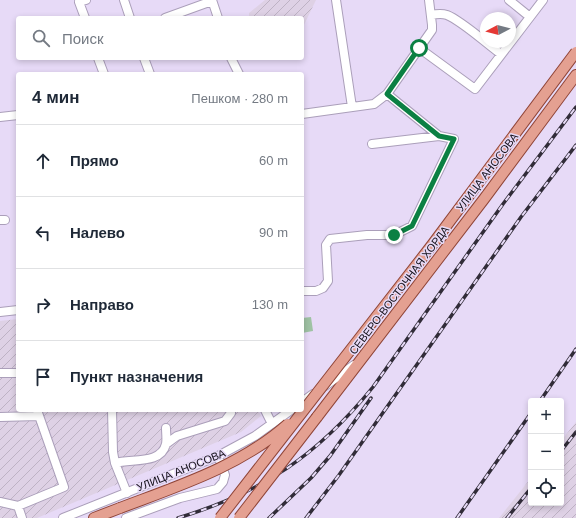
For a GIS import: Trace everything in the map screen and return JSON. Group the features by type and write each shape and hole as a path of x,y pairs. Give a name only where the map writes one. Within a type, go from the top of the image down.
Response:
{"main road":[{"name":"СЕВЕРО-ВОСТОЧНАЯ ХОРДА","path":"304,405 442,232 576,53"},
{"name":"СЕВЕРО-ВОСТОЧНАЯ ХОРДА","path":"239,518 479,205 576,75"},
{"name":"СЕВЕРО-ВОСТОЧНАЯ ХОРДА","path":"94,518 194,479 228,464 258,447 280,431 298,412"},
{"name":"СЕВЕРО-ВОСТОЧНАЯ ХОРДА","path":"220,518 299,412"}],"street":[{"path":"84,16 79,2 86,0"},
{"path":"124,0 129,16"},
{"path":"336,0 352,108"},
{"path":"304,114 374,104 387,94 432,30 429,0"},
{"path":"510,0 530,17"},
{"path":"419,48 475,88 543,0"},
{"path":"171,16 212,1 217,16"},
{"path":"431,15 446,15 456,20 501,54"},
{"name":"УЛИЦА АНОСОВА","path":"326,385 576,53"},
{"path":"99,60 103,72"},
{"path":"145,60 149,72"},
{"path":"232,60 238,72"},
{"name":"УЛИЦА АНОСОВА","path":"304,405 326,385 354,365 362,356 576,71"},
{"path":"387,94 439,136"},
{"path":"0,117 16,115"},
{"path":"304,291 316,291 323,288 328,281 326,245 330,239 367,235 394,235 412,226 454,139 439,136 372,144"},
{"path":"0,312 16,310"},
{"path":"0,373 16,373"},
{"path":"112,412 113,452 115,463 127,493"},
{"path":"115,463 152,458 161,453 166,444 177,436 225,421 231,412"},
{"path":"266,412 272,424"},
{"name":"УЛИЦА АНОСОВА","path":"63,518 218,456 255,436 288,412"},
{"path":"0,417 38,413 64,487 18,506 0,502"},
{"path":"166,428 166,444"},
{"path":"126,518 180,498 217,489 223,482 225,475 218,456"},
{"path":"18,506 22,518"}],"shaded area":[{"path":"265,0 316,0 304,25 304,16 249,16 249,13"},
{"path":"16,319 16,412 259,412 261,416 241,432 37,518 0,518 0,321"},
{"path":"576,422 576,518 499,518 528,482 528,506 564,506 564,437"}],"green space":[{"path":"311,317 313,331 304,333 304,318"}],"railway":[{"path":"178,518 208,508 262,483 286,469 331,433 373,387 503,204 576,107"},
{"path":"306,518 339,475 521,217 576,145"},
{"path":"542,398 576,349"},
{"path":"269,518 311,478 330,456 371,398"},
{"path":"457,518 528,417"},
{"path":"564,447 576,432"},
{"path":"507,518 528,492"}],"route":[{"path":"394,235 412,226 454,139 439,136 387,94 419,48"}]}
